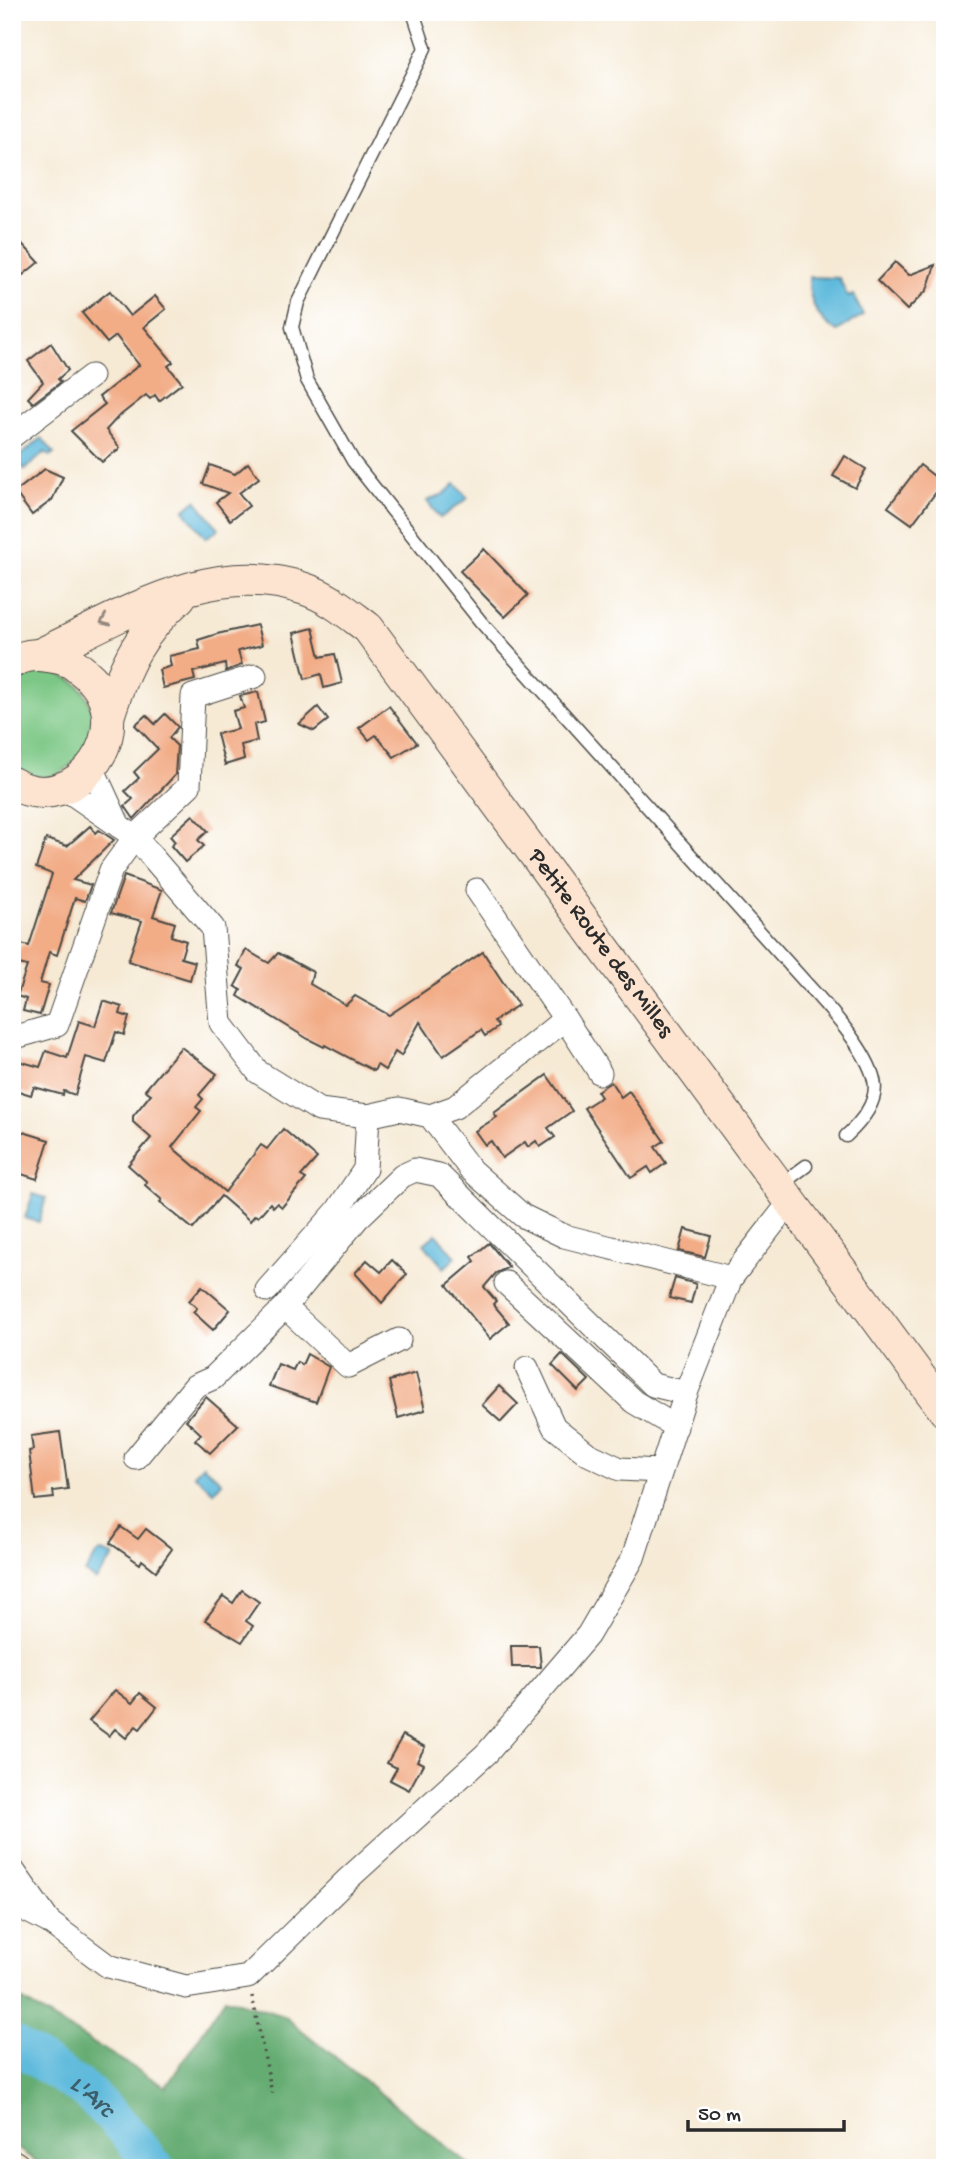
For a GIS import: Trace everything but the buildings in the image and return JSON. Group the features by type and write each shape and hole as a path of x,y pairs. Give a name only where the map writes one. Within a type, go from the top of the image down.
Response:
{"main road":[{"name":"Petite Route des Milles","path":"22,657 192,587 227,580 277,582 303,588 326,598 368,628 409,679 945,1411"},
{"path":"12,809 39,788 92,767 107,739 109,714 134,649 154,621 192,587"},
{"path":"22,657 70,660 97,683 109,714"}],"street":[{"path":"12,436 92,376"},
{"path":"12,1038 57,1025 127,831 189,786 192,696 255,676"},
{"path":"92,767 127,831 213,928 221,1023 258,1072 319,1110 368,1116 399,1109 430,1116 455,1107 565,1019"},
{"path":"39,788 127,831"},
{"path":"477,890 600,1073"},
{"path":"267,1290 337,1211 365,1169 368,1116"},
{"path":"430,1116 471,1170 523,1216 564,1236 731,1278"},
{"path":"136,1458 195,1386 213,1378 285,1307 357,1219 402,1176 415,1170 439,1175 653,1385 686,1393"},
{"path":"12,1903 49,1922 108,1966 186,1987 248,1977 348,1879 487,1753 588,1635 633,1558 686,1393 731,1278 784,1194"},
{"path":"506,1283 634,1402 676,1427"},
{"path":"285,1307 348,1366 399,1340"},
{"path":"527,1368 554,1427 589,1454 620,1469 660,1471"},
{"path":"12,1869 49,1922"}],"lane":[{"path":"413,12 425,48 298,302 292,327 307,380 353,461 481,622 814,992 854,1041 875,1081 870,1105 860,1123 846,1136"},
{"path":"784,1194 806,1166"}],"path":[{"path":"248,1977 272,2093"}],"green space":[{"path":"46,670 70,679 84,692 89,700 95,736 61,773 40,777 12,768 12,679 23,673"},
{"path":"12,1994 166,2087 225,1998 284,2016 473,2168 46,2168 12,2145"}],"water":[{"path":"809,277 839,278 848,297 853,295 863,315 837,331 824,321 815,308 810,294"},
{"path":"42,438 54,453 50,456 45,452 25,470 16,459"},
{"path":"455,484 468,498 440,518 427,501 444,494"},
{"path":"196,500 219,529 206,538 184,510"},
{"path":"33,1194 46,1198 39,1222 25,1218"},
{"path":"436,1234 456,1257 444,1268 424,1244"},
{"path":"203,1465 222,1482 213,1492 194,1474"},
{"path":"101,1552 114,1556 96,1580 85,1573 96,1555"}],"waterway":[{"name":"L'Arc","path":"12,2043 87,2092 125,2130 156,2168"}]}
